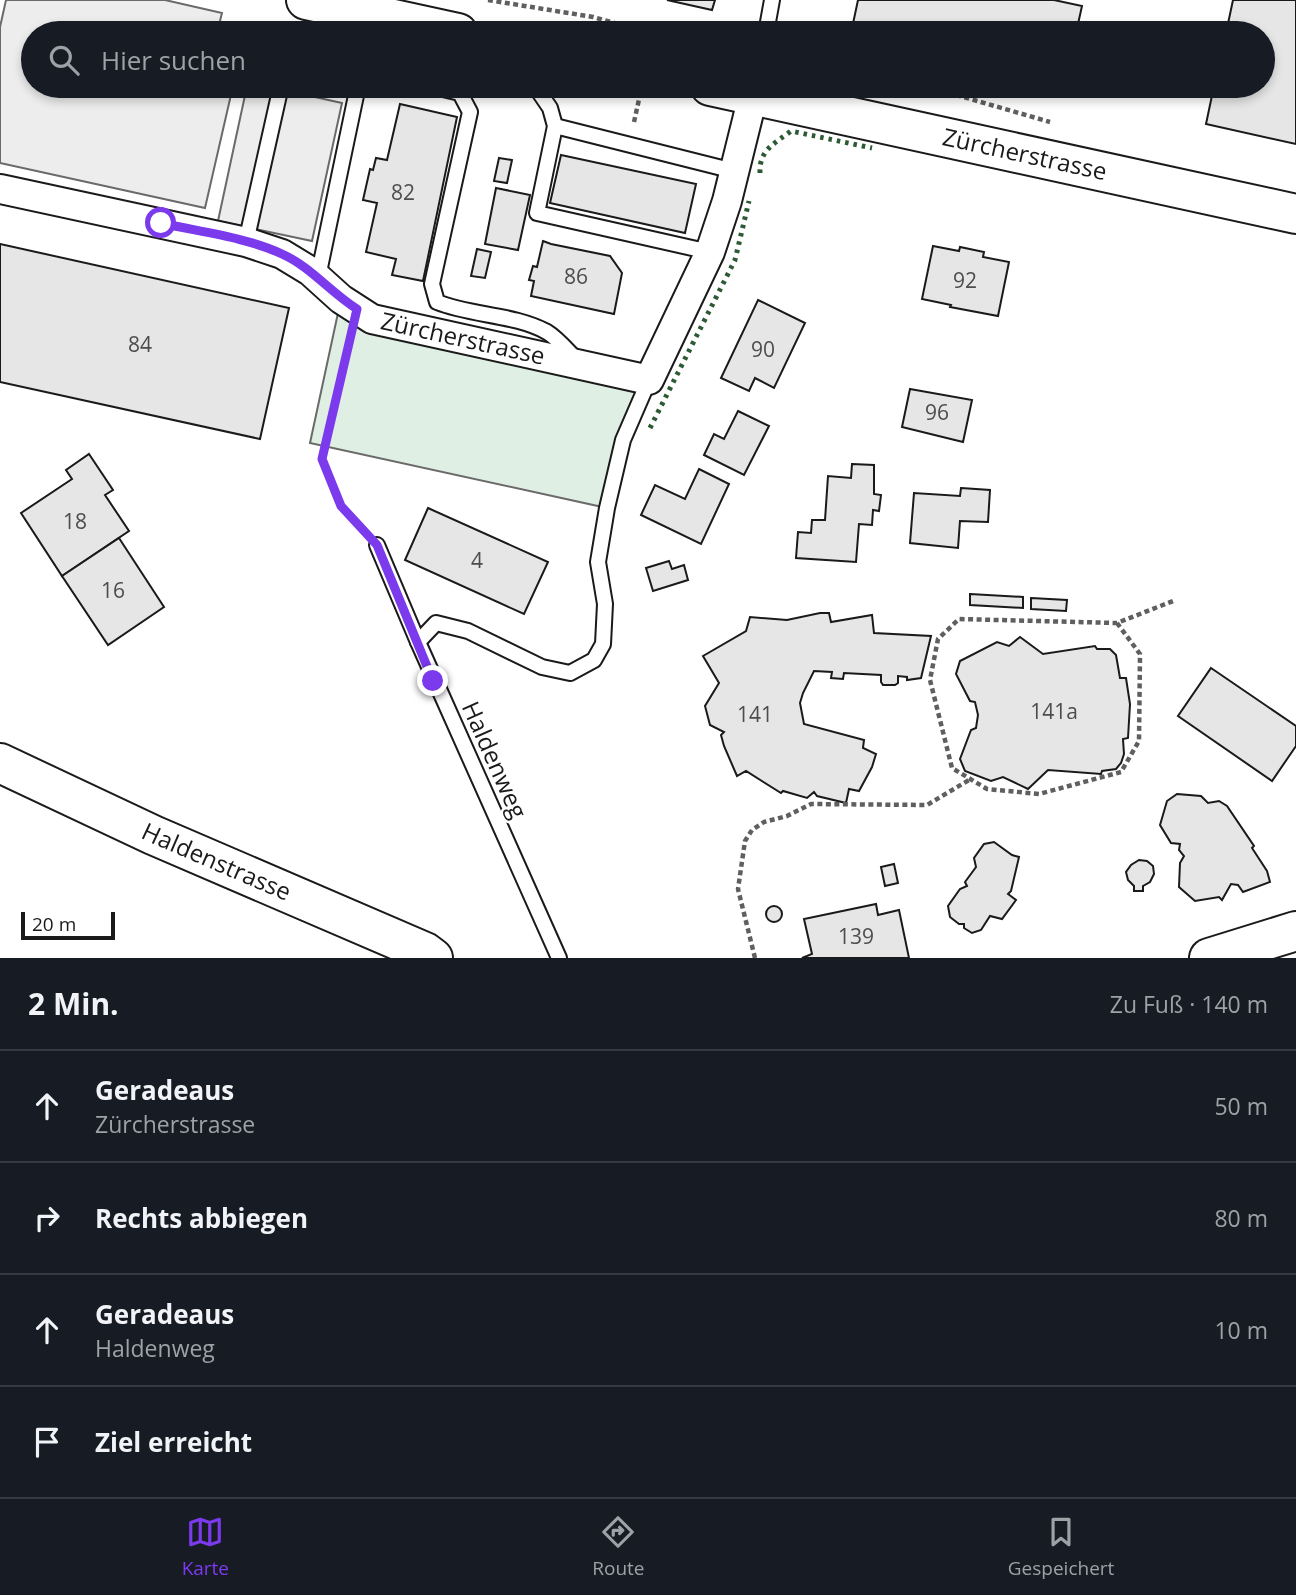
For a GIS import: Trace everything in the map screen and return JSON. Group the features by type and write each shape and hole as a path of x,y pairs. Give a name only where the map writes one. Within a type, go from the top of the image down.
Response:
{"main road":[{"path":"306,0 403,21"},
{"name":"Zürcherstrasse","path":"785,98 1296,214"},
{"name":"Haldenstrasse","path":"0,763 153,835 425,952 433,958"},
{"path":"1211,958 1296,930"}],"street":[{"path":"649,380 710,252 752,98"},
{"name":"Zürcherstrasse","path":"0,189 247,242 282,254 318,277 341,299 372,319 649,380"}],"lane":[{"path":"768,21 772,0"},
{"path":"247,242 278,98"},
{"path":"318,277 355,98"},
{"path":"463,98 470,112 432,284 437,302 457,310 519,322 548,333 584,366"},
{"path":"543,98 550,108 555,126 537,213 710,252"},
{"path":"555,126 734,171"},
{"path":"418,642 436,623 468,631 542,667 570,673 594,660 603,644 605,604 598,562 607,508 623,440 649,380"},
{"name":"Haldenweg","path":"377,545 559,958"}],"path":[{"path":"488,0 607,21"},
{"path":"629,145 639,98"},
{"path":"357,309 322,459 341,506 377,545"},
{"path":"1117,624 1140,654 1139,741 1121,772 1039,794 987,789 952,768 930,680 938,639 959,619 1117,624 1173,601"},
{"path":"755,958 738,889 744,841 752,830 764,822 787,816 811,804 927,806 969,780"}],"green space":[{"path":"341,299 649,380 607,508 310,443"}],"shaded area":[{"path":"6,0 165,0 222,13 220,21 21,21 21,98 230,98 205,208 0,163 0,27"},
{"path":"244,98 319,98 342,103 312,241 218,221"}],"building":[{"path":"667,0 715,0 712,10"},
{"path":"858,0 1054,0 1082,6 1079,21 854,21"},
{"path":"1233,0 1296,0 1296,144 1206,124 1211,98 1275,98 1275,21 1229,21"},
{"path":"400,104 457,117 423,281 392,275 396,259 366,252 377,203 363,200 370,169 373,170 376,158 387,160"},
{"path":"561,155 696,184 685,233 550,203"},
{"path":"499,158 512,160 507,183 494,181"},
{"path":"496,188 530,195 518,250 485,244"},
{"path":"543,241 610,256 622,273 614,314 531,296 534,281 529,280 533,266 537,267"},
{"path":"0,244 289,308 260,439 0,382"},
{"path":"933,246 959,251 960,247 984,252 983,257 1009,262 998,316 922,299"},
{"path":"477,249 491,252 485,278 471,276"},
{"path":"758,300 805,323 774,388 755,378 749,391 721,378"},
{"path":"910,389 972,400 963,442 902,427"},
{"path":"738,411 769,426 744,475 704,455 714,434 724,439"},
{"path":"89,454 113,490 105,495 129,531 62,576 21,513 72,479 66,470"},
{"path":"852,464 874,465 874,494 881,495 879,511 873,510 872,525 859,524 856,562 796,558 798,532 811,533 812,520 825,520 828,476 851,478"},
{"path":"699,469 729,484 701,544 641,515 655,485 685,499"},
{"path":"961,488 990,490 988,522 960,521 958,548 910,543 914,493 960,496"},
{"path":"428,508 548,562 524,614 405,560"},
{"path":"119,538 164,607 108,645 62,576"},
{"path":"669,561 672,569 684,565 688,580 653,591 646,568"},
{"path":"970,594 1023,597 1023,608 970,605"},
{"path":"1031,598 1067,600 1066,611 1031,609"},
{"path":"829,613 831,622 872,615 874,633 931,636 921,678 907,680 907,677 898,676 898,683 895,685 883,685 881,675 844,673 843,679 831,678 832,672 814,671 800,703 804,724 864,740 863,748 876,754 859,791 849,789 846,803 817,796 814,792 807,798 783,791 781,793 746,771 737,776 724,746 721,735 724,732 710,725 705,706 719,683 703,656 746,631 750,617 787,620"},
{"path":"1020,637 1043,654 1095,646 1097,649 1110,649 1116,655 1120,678 1126,678 1130,704 1128,738 1123,739 1124,754 1116,769 1102,771 1101,774 1048,770 1028,789 1003,777 991,781 965,771 960,759 971,730 976,728 978,715 975,702 970,701 956,674 960,661 997,642 1009,646"},
{"path":"1211,668 1296,726 1296,746 1272,781 1178,716"},
{"path":"1177,794 1201,796 1208,803 1219,801 1227,806 1254,846 1252,848 1267,871 1270,882 1243,892 1238,885 1231,884 1222,900 1219,897 1195,901 1179,887 1180,863 1184,856 1179,850 1180,844 1171,843 1160,825 1167,801"},
{"path":"994,842 1019,857 1008,894 1016,900 1002,919 990,916 981,930 972,933 964,928 964,924 959,924 950,917 948,906 960,889 967,886 965,882 976,867 974,858 984,844"},
{"path":"1139,860 1147,861 1153,866 1154,874 1150,882 1143,886 1143,891 1134,891 1126,872"},
{"path":"894,864 898,883 885,886 881,867"},
{"path":"876,904 878,915 899,910 909,958 802,958 812,954 804,919"},
{"path":"771,906 777,906 782,914 780,920 771,922 766,917 766,911"}],"hedge":[{"path":"760,173 765,153 791,131 872,148"},
{"path":"650,428 735,260 749,201"}],"route":[{"path":"161,223 247,242 282,254 310,271 341,299 357,309 322,459 341,506 377,545 433,681"}]}
